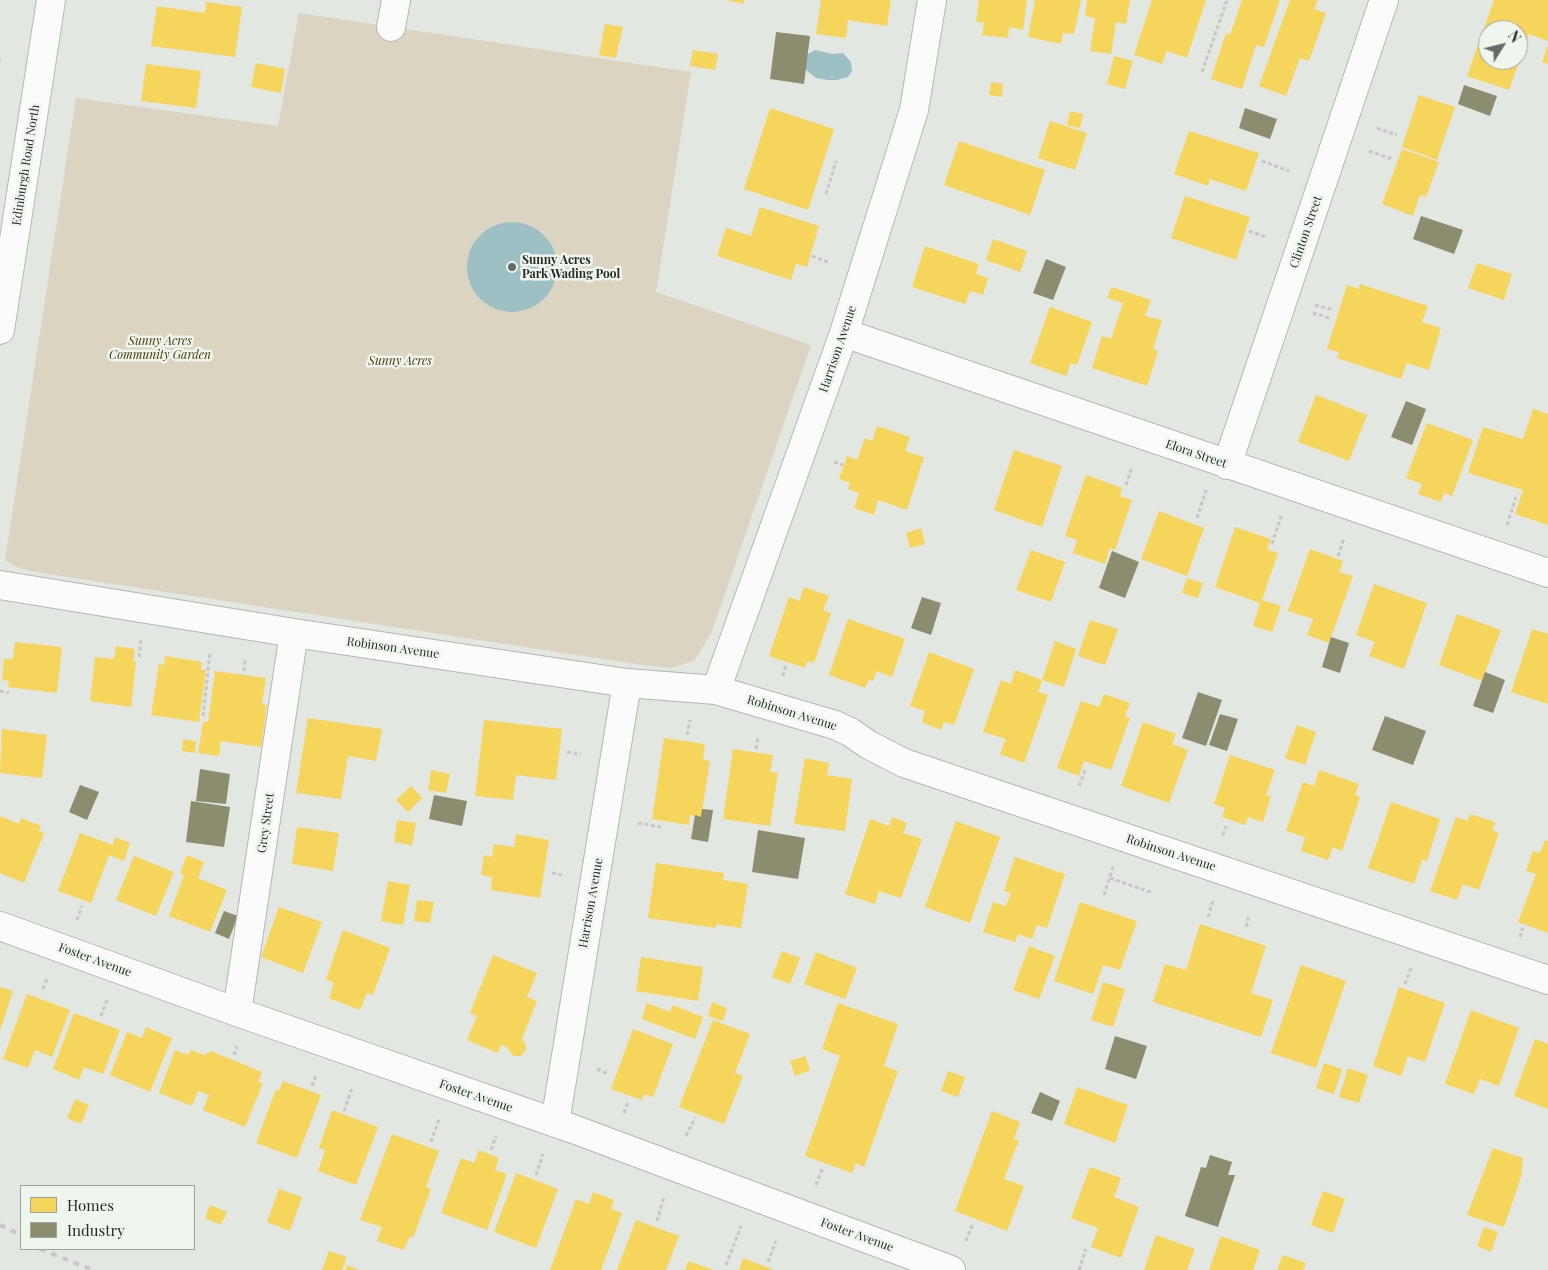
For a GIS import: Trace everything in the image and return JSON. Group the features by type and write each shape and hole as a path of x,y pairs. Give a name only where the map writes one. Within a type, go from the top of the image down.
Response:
{"street":[{"name":"Edinburgh Road North","path":"0,330 51,0"},
{"path":"391,27 396,0"},
{"name":"Harrison Avenue","path":"716,690 844,334 914,110 932,0"},
{"name":"Clinton Street","path":"1218,473 1384,0"},
{"name":"Elora Street","path":"844,334 1218,473 1548,573"},
{"name":"Robinson Avenue","path":"0,584 294,633 627,683 716,690 835,725 904,763 1548,980"},
{"name":"Grey Street","path":"237,1012 294,633"},
{"name":"Harrison Avenue","path":"550,1135 627,683"},
{"name":"Foster Avenue","path":"0,926 237,1012 550,1135 957,1260"}],"path":[{"path":"1202,72 1226,0"},
{"path":"1373,127 1397,136"},
{"path":"1365,150 1392,158"},
{"path":"826,194 836,161"},
{"path":"1262,161 1289,171"},
{"path":"1249,231 1266,237"},
{"path":"1312,304 1334,310"},
{"path":"1310,311 1329,318"},
{"path":"1126,485 1132,466"},
{"path":"1197,518 1218,473"},
{"path":"1504,534 1516,497"},
{"path":"1272,544 1284,507"},
{"path":"1338,556 1344,537"},
{"path":"139,657 141,636"},
{"path":"203,716 211,646"},
{"path":"0,691 9,693"},
{"path":"687,735 690,719"},
{"path":"756,749 758,731"},
{"path":"567,752 585,755"},
{"path":"1078,789 1086,768"},
{"path":"632,822 661,827"},
{"path":"1104,895 1116,859"},
{"path":"1110,878 1153,894"},
{"path":"76,922 82,906"},
{"path":"1405,984 1414,960"},
{"path":"344,1111 353,1086"},
{"path":"431,1142 440,1117"},
{"path":"683,1140 690,1131 695,1118"},
{"path":"536,1175 550,1135"},
{"path":"813,1194 823,1167"},
{"path":"657,1221 667,1191"},
{"path":"726,1265 744,1219"},
{"path":"957,1260 973,1223"},
{"path":"768,1262 777,1240"},
{"path":"1079,1270 1086,1249"}],"green space":[{"name":"Sunny Acres","path":"299,13 691,72 656,292 811,345 711,634 694,661 671,668 642,665 42,573 18,568 5,560 76,98 278,126"}],"water":[{"path":"815,50 833,54 843,53 851,62 852,71 848,77 828,80 816,78 807,71 804,65 805,60 808,54"},
{"name":"Sunny Acres Park Wading Pool","path":"512,222 529,225 544,235 554,250 557,267 554,284 544,299 529,309 512,312 495,309 480,299 470,284 467,267 470,250 480,235 495,225"}],"building: Homes":[{"path":"726,0 744,0 743,4"},
{"path":"821,0 891,0 887,26 848,20 846,38 816,34"},
{"path":"979,0 1027,0 1023,30 1009,27 1008,38 982,35 984,22 976,22"},
{"path":"1035,0 1081,0 1074,34 1063,33 1061,44 1028,37"},
{"path":"1087,0 1130,0 1126,24 1116,22 1111,54 1090,51 1095,18 1085,16"},
{"path":"1152,0 1206,0 1187,58 1167,51 1162,64 1134,55"},
{"path":"1242,0 1280,0 1264,47 1256,45 1242,89 1211,79 1226,33 1230,35"},
{"path":"1290,0 1318,0 1314,9 1326,13 1309,61 1300,58 1286,96 1259,86"},
{"path":"1494,0 1548,0 1548,41 1529,34 1528,37 1528,20 1487,20"},
{"path":"206,2 242,7 235,57 151,46 157,6 205,13"},
{"path":"605,24 623,27 616,58 599,55"},
{"path":"1478,45 1478,70 1516,70 1509,90 1467,76"},
{"path":"1548,45 1548,64 1542,62"},
{"path":"693,50 718,54 715,70 690,66"},
{"path":"1114,56 1133,61 1125,89 1107,84"},
{"path":"256,63 285,69 281,93 251,87"},
{"path":"146,64 201,71 196,108 141,101"},
{"path":"991,82 1003,84 1002,97 989,95"},
{"path":"1419,95 1455,107 1437,160 1402,147"},
{"path":"770,108 834,129 808,210 744,189"},
{"path":"1070,111 1083,114 1080,128 1067,125"},
{"path":"1050,121 1087,133 1075,170 1038,158"},
{"path":"1189,131 1259,153 1246,191 1210,179 1208,186 1174,174"},
{"path":"959,141 1045,170 1030,215 944,185"},
{"path":"1402,149 1439,162 1426,197 1420,195 1413,216 1382,204"},
{"path":"1185,196 1250,217 1236,260 1171,238"},
{"path":"760,207 819,226 807,267 796,264 791,280 717,256 726,228 751,236"},
{"path":"993,239 1027,251 1020,272 986,260"},
{"path":"925,246 979,264 976,274 988,278 983,295 970,291 965,304 912,287"},
{"path":"1477,263 1512,274 1504,300 1468,288"},
{"path":"1360,284 1428,306 1422,322 1441,328 1429,370 1407,363 1401,379 1337,358 1339,352 1327,349 1347,285 1359,289"},
{"path":"1112,287 1151,300 1145,316 1162,320 1153,349 1158,351 1147,386 1092,368 1102,336 1111,339 1123,303 1107,298"},
{"path":"1050,307 1092,322 1077,365 1071,363 1066,376 1030,363"},
{"path":"1316,395 1367,415 1349,461 1298,442"},
{"path":"1533,409 1548,414 1548,525 1515,514 1523,490 1468,473 1483,427 1523,439"},
{"path":"1427,423 1473,440 1452,496 1444,493 1441,502 1418,494 1422,484 1406,478"},
{"path":"877,426 910,437 905,451 924,457 907,510 878,500 874,515 854,508 859,493 848,489 850,483 839,479 847,456 857,460 865,438 872,441"},
{"path":"1014,450 1062,466 1042,527 994,510"},
{"path":"1086,475 1122,488 1120,496 1132,500 1115,550 1110,548 1105,564 1073,553 1077,540 1065,536"},
{"path":"1159,511 1204,528 1187,576 1141,559"},
{"path":"1235,527 1271,539 1267,549 1278,553 1262,600 1281,606 1272,632 1253,626 1260,603 1215,587"},
{"path":"921,528 925,544 910,548 906,533"},
{"path":"1310,549 1343,561 1339,572 1353,576 1329,643 1307,635 1313,619 1288,611"},
{"path":"1031,550 1065,562 1051,602 1016,590"},
{"path":"1187,578 1203,583 1198,598 1182,593"},
{"path":"1374,584 1427,603 1404,669 1369,656 1375,642 1356,635"},
{"path":"804,587 829,596 823,610 831,613 814,663 808,661 805,668 769,656 789,597 799,601"},
{"path":"1457,614 1501,630 1482,681 1439,665"},
{"path":"848,619 905,639 892,677 877,671 873,681 869,679 865,688 829,675"},
{"path":"1090,620 1118,629 1105,665 1078,656"},
{"path":"1532,629 1548,634 1548,704 1511,692"},
{"path":"1055,641 1076,649 1064,687 1042,680"},
{"path":"15,642 62,647 57,693 8,687 9,681 2,680 4,659 13,659"},
{"path":"116,646 135,649 133,661 136,662 131,707 90,701 95,657 114,659"},
{"path":"929,652 974,669 954,725 944,722 941,730 922,722 925,711 910,706"},
{"path":"165,656 202,662 201,670 206,670 199,722 151,715 159,664 164,665"},
{"path":"1015,670 1042,680 1038,692 1048,695 1024,763 1000,754 1006,739 983,732 1001,680 1011,684"},
{"path":"215,671 266,678 262,704 267,705 261,747 221,741 219,756 198,753 203,722 208,722"},
{"path":"1104,694 1130,703 1125,716 1130,718 1111,770 1084,761 1079,776 1057,768 1081,701 1099,707"},
{"path":"308,718 382,729 376,761 348,756 341,799 296,793"},
{"path":"484,720 562,729 556,780 516,775 513,800 475,796"},
{"path":"1143,722 1176,734 1172,744 1188,750 1169,803 1121,786"},
{"path":"1297,725 1316,732 1305,765 1285,758"},
{"path":"2,729 47,735 42,778 0,773"},
{"path":"664,738 705,744 703,760 710,761 701,817 690,815 689,825 652,819"},
{"path":"183,739 196,741 195,753 182,751"},
{"path":"733,749 773,755 770,772 778,773 770,826 723,819"},
{"path":"1230,755 1275,770 1266,795 1271,796 1263,822 1248,817 1245,825 1222,817 1225,808 1214,804"},
{"path":"805,758 829,763 827,775 852,779 845,831 794,824"},
{"path":"431,770 450,774 446,793 428,790"},
{"path":"1319,770 1359,784 1355,795 1360,797 1342,851 1333,847 1328,860 1301,851 1305,837 1286,831 1303,782 1314,786"},
{"path":"411,786 422,798 408,812 396,800"},
{"path":"1391,802 1440,819 1427,861 1422,860 1414,884 1368,868"},
{"path":"1470,814 1495,822 1492,830 1499,833 1479,890 1463,884 1457,900 1430,891 1456,817 1468,821"},
{"path":"0,816 19,824 21,818 41,826 39,831 44,833 24,883 0,873"},
{"path":"892,817 907,823 903,833 922,839 901,898 879,891 875,904 845,894 870,819 889,826"},
{"path":"397,820 416,823 412,845 394,842"},
{"path":"956,821 1000,837 970,923 925,907"},
{"path":"297,827 339,833 333,871 292,864"},
{"path":"80,833 113,845 115,837 130,843 124,861 109,855 91,903 58,891"},
{"path":"516,834 549,840 540,898 491,890 492,877 481,875 484,855 492,857 494,844 514,847"},
{"path":"1545,840 1548,841 1548,933 1518,922 1536,874 1526,871 1533,851 1540,853"},
{"path":"187,855 204,862 198,878 227,890 210,932 169,916 184,875 180,873"},
{"path":"134,856 174,872 156,916 116,900"},
{"path":"1015,857 1065,874 1047,928 1037,925 1032,939 1018,934 1015,942 983,932 993,902 1006,906 1011,893 1004,891"},
{"path":"656,863 724,873 723,880 748,884 741,928 716,924 716,928 648,918"},
{"path":"388,881 410,885 403,925 381,921"},
{"path":"417,900 434,902 430,923 414,921"},
{"path":"1080,902 1137,921 1120,970 1103,965 1093,994 1054,981"},
{"path":"279,907 322,922 303,973 261,957"},
{"path":"1200,924 1266,946 1251,993 1273,1000 1261,1037 1153,1002 1165,964 1186,970"},
{"path":"343,930 390,948 373,995 367,993 360,1010 329,998 334,983 326,979"},
{"path":"1029,946 1055,956 1039,999 1013,990"},
{"path":"782,951 800,958 790,984 772,977"},
{"path":"816,952 857,968 845,999 804,984"},
{"path":"493,955 537,973 527,997 537,1001 522,1039 526,1045 526,1050 521,1056 513,1056 507,1047 501,1045 498,1053 467,1040 477,1016 470,1013"},
{"path":"641,957 703,967 698,1001 636,991"},
{"path":"1301,965 1346,981 1316,1068 1271,1053"},
{"path":"1103,982 1125,989 1113,1027 1091,1020"},
{"path":"0,987 13,991 0,1031"},
{"path":"1399,987 1445,1003 1425,1062 1408,1056 1401,1076 1373,1066"},
{"path":"27,994 70,1010 52,1057 35,1050 28,1068 3,1059"},
{"path":"712,1002 727,1008 723,1021 708,1016"},
{"path":"647,1003 670,1012 673,1005 703,1017 695,1039 642,1019"},
{"path":"838,1003 898,1024 884,1066 898,1071 864,1167 856,1163 852,1173 805,1156 840,1056 822,1049"},
{"path":"1471,1010 1519,1028 1499,1086 1480,1079 1474,1094 1445,1084"},
{"path":"74,1013 120,1030 103,1074 84,1067 79,1080 53,1069"},
{"path":"713,1020 750,1034 735,1073 743,1076 724,1124 679,1107"},
{"path":"146,1027 172,1038 150,1092 110,1075 127,1032 142,1038"},
{"path":"633,1029 673,1044 653,1097 644,1094 642,1100 611,1089"},
{"path":"1535,1039 1548,1044 1548,1109 1514,1096"},
{"path":"175,1050 188,1055 191,1050 204,1055 211,1051 262,1072 258,1082 263,1083 245,1127 203,1110 209,1095 198,1091 192,1106 159,1093"},
{"path":"805,1056 810,1070 795,1076 790,1061"},
{"path":"1324,1063 1342,1069 1334,1094 1316,1088"},
{"path":"1348,1068 1368,1075 1359,1103 1339,1097"},
{"path":"948,1071 965,1077 958,1097 941,1091"},
{"path":"283,1081 321,1095 297,1158 256,1143 276,1089 279,1091"},
{"path":"1077,1087 1128,1105 1115,1143 1064,1124"},
{"path":"75,1099 89,1105 81,1124 67,1118"},
{"path":"332,1110 378,1127 356,1185 318,1171 325,1150 319,1148"},
{"path":"992,1111 1020,1122 1014,1139 1019,1140 1004,1179 1024,1186 1007,1231 955,1211"},
{"path":"392,1134 439,1151 426,1187 431,1189 413,1238 410,1236 404,1250 377,1241 382,1227 360,1220"},
{"path":"1493,1148 1523,1158 1521,1177 1504,1227 1467,1215"},
{"path":"479,1150 499,1158 495,1170 507,1174 487,1230 441,1213 461,1158 474,1163"},
{"path":"1090,1167 1121,1178 1114,1197 1139,1207 1121,1258 1091,1247 1098,1228 1071,1218"},
{"path":"516,1173 558,1189 536,1248 494,1232"},
{"path":"279,1189 302,1197 290,1231 267,1222"},
{"path":"1323,1191 1345,1199 1333,1233 1311,1225"},
{"path":"593,1192 614,1200 611,1209 622,1213 601,1270 550,1270 576,1199 589,1204"},
{"path":"210,1205 227,1212 221,1225 205,1218"},
{"path":"636,1220 679,1236 666,1270 617,1270"},
{"path":"1484,1227 1498,1232 1491,1252 1477,1246"},
{"path":"1156,1235 1195,1249 1187,1270 1144,1270"},
{"path":"1221,1236 1260,1250 1253,1270 1209,1270"},
{"path":"329,1251 347,1257 342,1270 322,1270"},
{"path":"1283,1255 1306,1263 1303,1270 1277,1270"},
{"path":"743,1258 774,1270 739,1270"},
{"path":"688,1261 714,1270 685,1270"},
{"path":"347,1265 359,1270 346,1270"}],"building: Industry":[{"path":"776,32 810,36 804,84 770,79"},
{"path":"1464,85 1497,96 1490,116 1458,104"},
{"path":"1245,108 1277,119 1270,139 1239,128"},
{"path":"1421,216 1463,230 1454,254 1413,239"},
{"path":"1046,259 1066,267 1053,300 1033,293"},
{"path":"1406,401 1426,409 1412,445 1391,437"},
{"path":"1112,551 1139,562 1125,598 1099,588"},
{"path":"922,597 941,603 931,635 911,628"},
{"path":"1331,637 1349,643 1340,673 1322,667"},
{"path":"1485,672 1505,680 1493,713 1473,706"},
{"path":"1198,692 1222,700 1206,746 1182,738"},
{"path":"1220,714 1238,719 1227,751 1209,745"},
{"path":"1385,716 1426,731 1413,765 1372,750"},
{"path":"200,769 230,774 226,804 196,801"},
{"path":"80,785 99,792 87,820 69,812"},
{"path":"434,795 467,801 462,826 429,819"},
{"path":"191,801 230,807 224,847 186,842"},
{"path":"702,809 713,810 708,842 691,839 695,815 701,817"},
{"path":"758,830 805,838 798,879 752,872"},
{"path":"224,911 238,916 229,939 215,933"},
{"path":"1115,1036 1147,1046 1136,1079 1105,1069"},
{"path":"1040,1092 1060,1101 1052,1121 1031,1113"},
{"path":"1210,1155 1232,1162 1228,1175 1235,1175 1218,1227 1185,1216 1201,1167 1206,1168"}],"railway":[{"path":"0,1225 20,1235"},
{"path":"43,1250 93,1270"}],"place":[{"name":"Sunny Acres Park Wading Pool","path":"512,267"}],"park label":[{"name":"Sunny Acres Community Garden","path":"160,348"}]}
